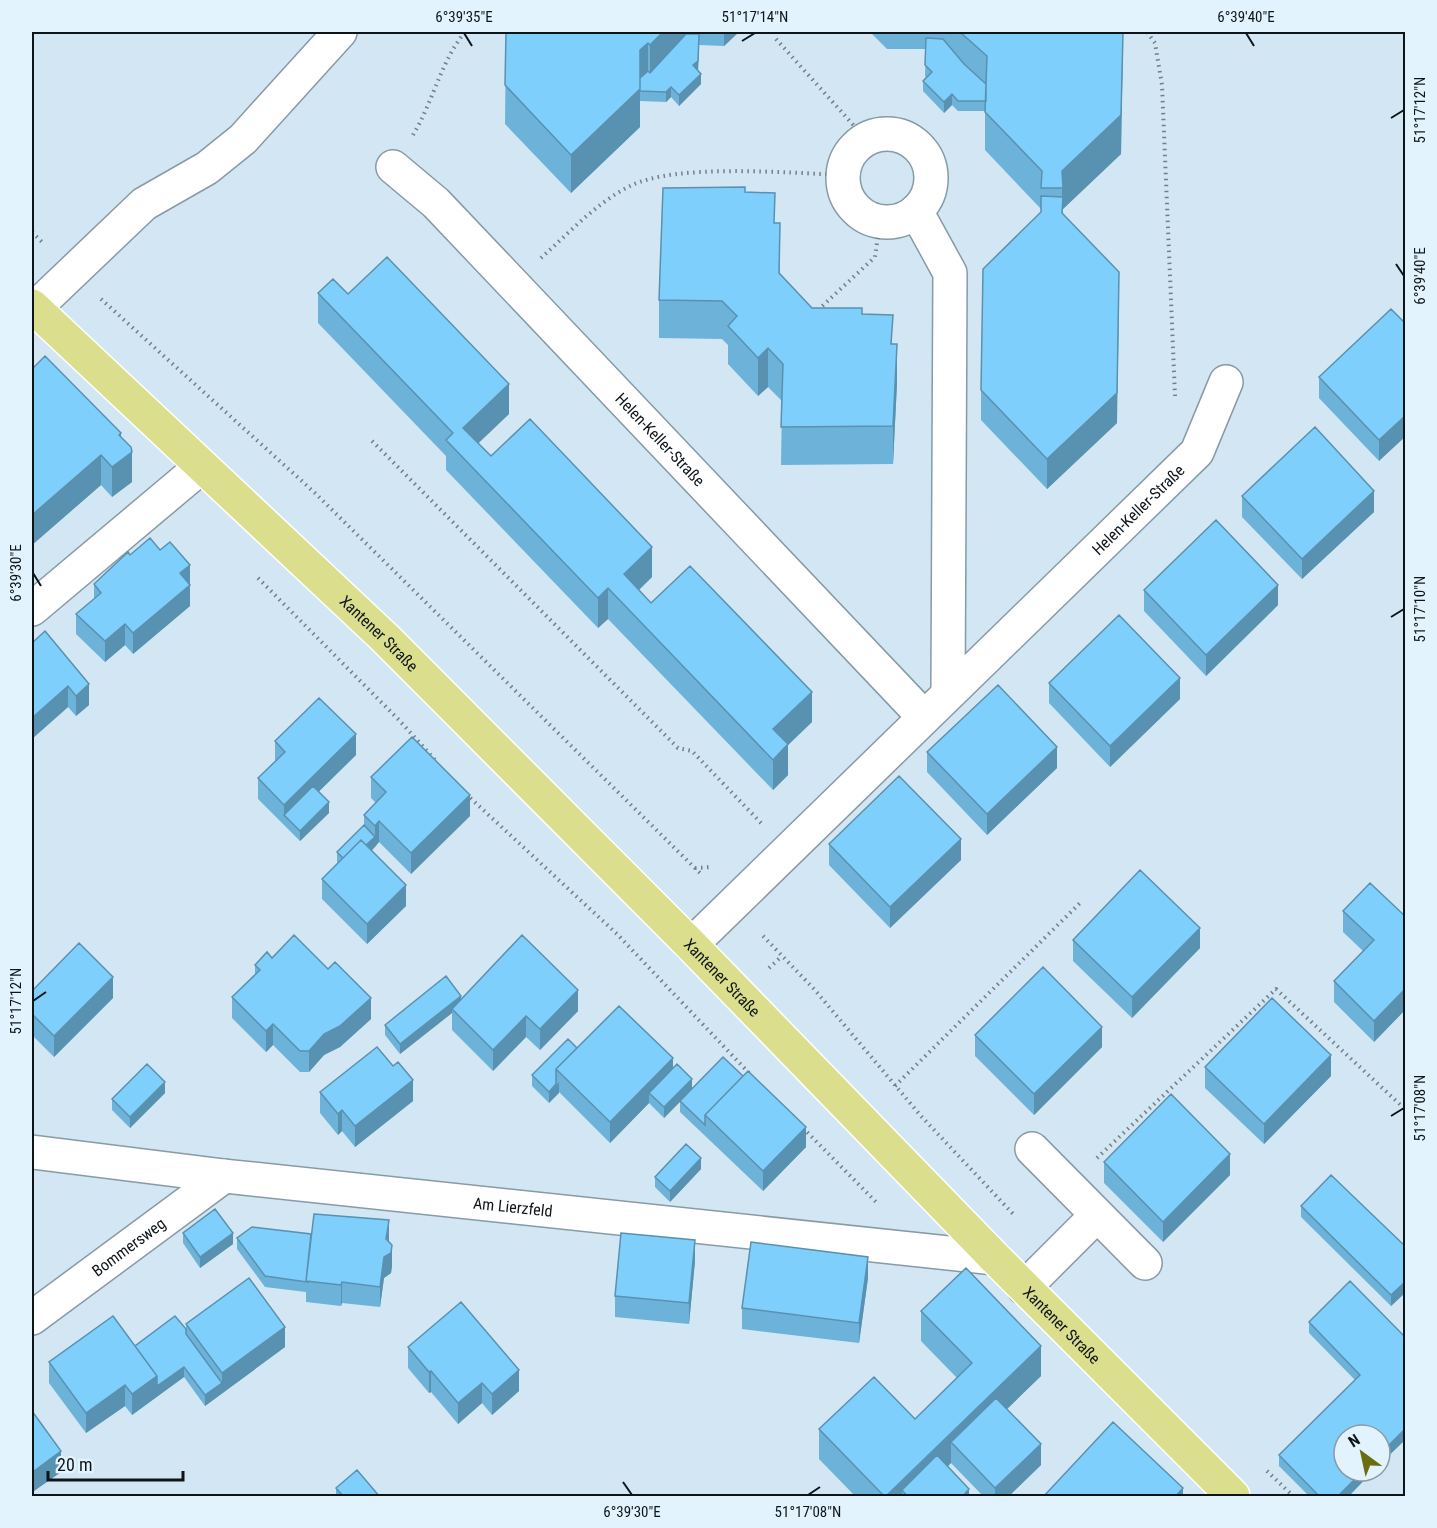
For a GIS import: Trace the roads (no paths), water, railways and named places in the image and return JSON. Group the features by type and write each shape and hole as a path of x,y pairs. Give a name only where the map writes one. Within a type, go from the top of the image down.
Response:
{"main road":[{"name":"Xantener Straße","path":"33,307 385,638 691,945 994,1258 1233,1497"}],"street":[{"path":"33,307 144,204 207,168 243,139 340,32"},
{"path":"882,134 902,137 920,149 930,168 931,177 929,192 916,211 908,218 892,222 880,222 863,216 851,204 844,191 843,175 852,150 866,139 882,134"},
{"name":"Helen-Keller-Straße","path":"393,167 436,203 924,717"},
{"path":"916,211 950,273 948,694"},
{"name":"Helen-Keller-Straße","path":"691,945 1197,452 1226,382"},
{"path":"32,609 201,467"},
{"path":"1032,1149 1145,1263"},
{"name":"Am Lierzfeld","path":"32,1152 224,1176 994,1258"},
{"name":"Bommersweg","path":"32,1318 224,1176"},
{"path":"1024,1288 1053,1256 1097,1215"}]}
